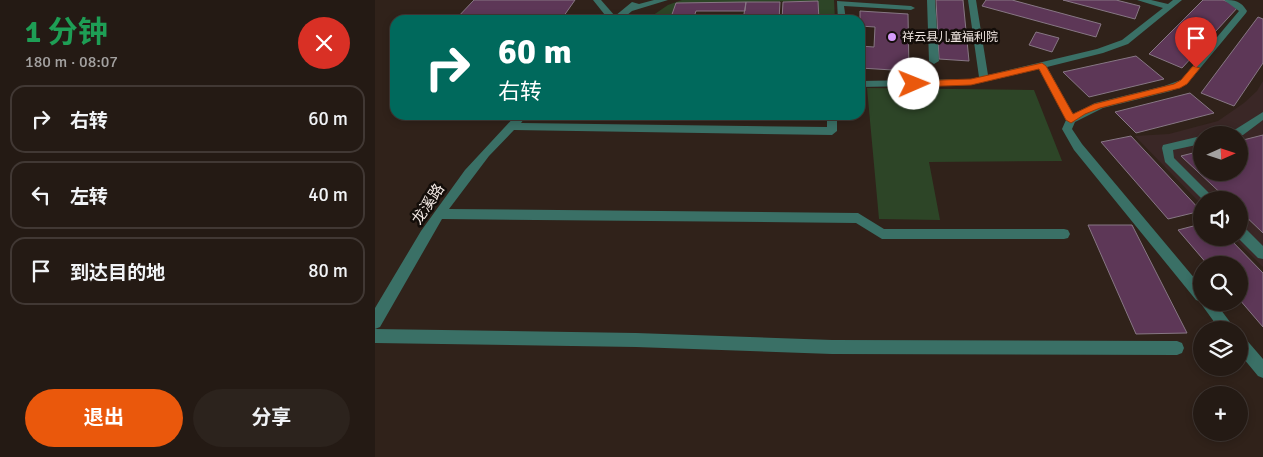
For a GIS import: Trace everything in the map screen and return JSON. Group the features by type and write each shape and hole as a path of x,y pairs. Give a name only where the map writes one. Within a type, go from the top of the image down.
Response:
{"street":[{"path":"597,0 610,15"},
{"path":"621,15 639,0"},
{"path":"629,9 664,0"},
{"path":"931,0 934,61"},
{"path":"972,0 984,80"},
{"path":"1141,0 1169,7"},
{"path":"865,84 949,84 984,80 1042,66 1119,45 1131,38 1177,0"},
{"path":"1193,286 1078,147 1067,129 1071,120 1081,112 1097,106 1170,88 1184,82 1243,11 1240,6 1228,0"},
{"path":"841,15 840,4 911,8"},
{"path":"1042,66 1071,120"},
{"path":"1247,126 1263,115"},
{"name":"龙溪路","path":"375,322 393,288 440,214 480,160 517,120"},
{"path":"511,126 832,131 832,120"},
{"path":"1193,142 1167,148 1169,159 1200,191"},
{"path":"440,214 858,218 882,234 1064,234"},
{"path":"1248,239 1263,254"},
{"path":"1213,311 1222,321"},
{"path":"375,336 636,340 832,347 1177,348"},
{"path":"1248,353 1263,371"}],"shaded area":[{"path":"1263,81 1263,267 1242,246 1248,246 1248,191 1193,191 1193,196 1135,136 1169,134 1193,128 1193,181 1248,181 1248,126 1199,126 1218,121 1244,103 1257,91"}],"green space":[{"path":"682,0 834,0 835,15 819,15 818,1 676,3 672,15 653,15 668,5"},
{"path":"867,88 1034,90 1062,161 929,162 940,220 879,219"}],"building":[{"path":"474,0 575,0 564,15 460,15"},
{"path":"936,0 963,0 969,61 939,59"},
{"path":"986,0 1012,0 1101,24 1096,37 982,6"},
{"path":"1063,0 1116,0 1140,6 1135,19"},
{"path":"1203,0 1223,0 1239,6 1182,68 1149,54"},
{"path":"818,1 819,15 782,15 783,2"},
{"path":"746,2 780,2 779,15 744,15"},
{"path":"746,2 745,11 696,11 695,15 672,15 676,3"},
{"name":"祥云县儿童福利院","path":"860,11 908,14 909,71 865,68 865,46 874,47 875,27 865,26 865,15 860,15"},
{"path":"1258,17 1263,19 1263,63 1234,106 1201,93"},
{"path":"1036,32 1059,38 1052,52 1029,45"},
{"path":"1136,56 1164,79 1089,97 1063,72"},
{"path":"1190,93 1214,113 1136,133 1115,112"},
{"path":"1263,135 1263,233 1248,219 1248,191 1218,191 1208,181 1248,181 1248,139"},
{"path":"1131,136 1193,202 1193,213 1168,219 1101,142"},
{"path":"1193,153 1193,167 1181,156"},
{"path":"1088,225 1132,225 1187,333 1136,334"},
{"path":"1193,226 1193,246 1237,246 1246,256 1200,256 1178,230"},
{"path":"1248,258 1263,273 1263,327 1248,310"}],"place":[{"name":"祥云县儿童福利院","path":"892,37"}],"route":[{"path":"914,84 971,82 1042,66 1071,120 1081,112 1097,106 1177,86 1184,82 1196,68"}]}
